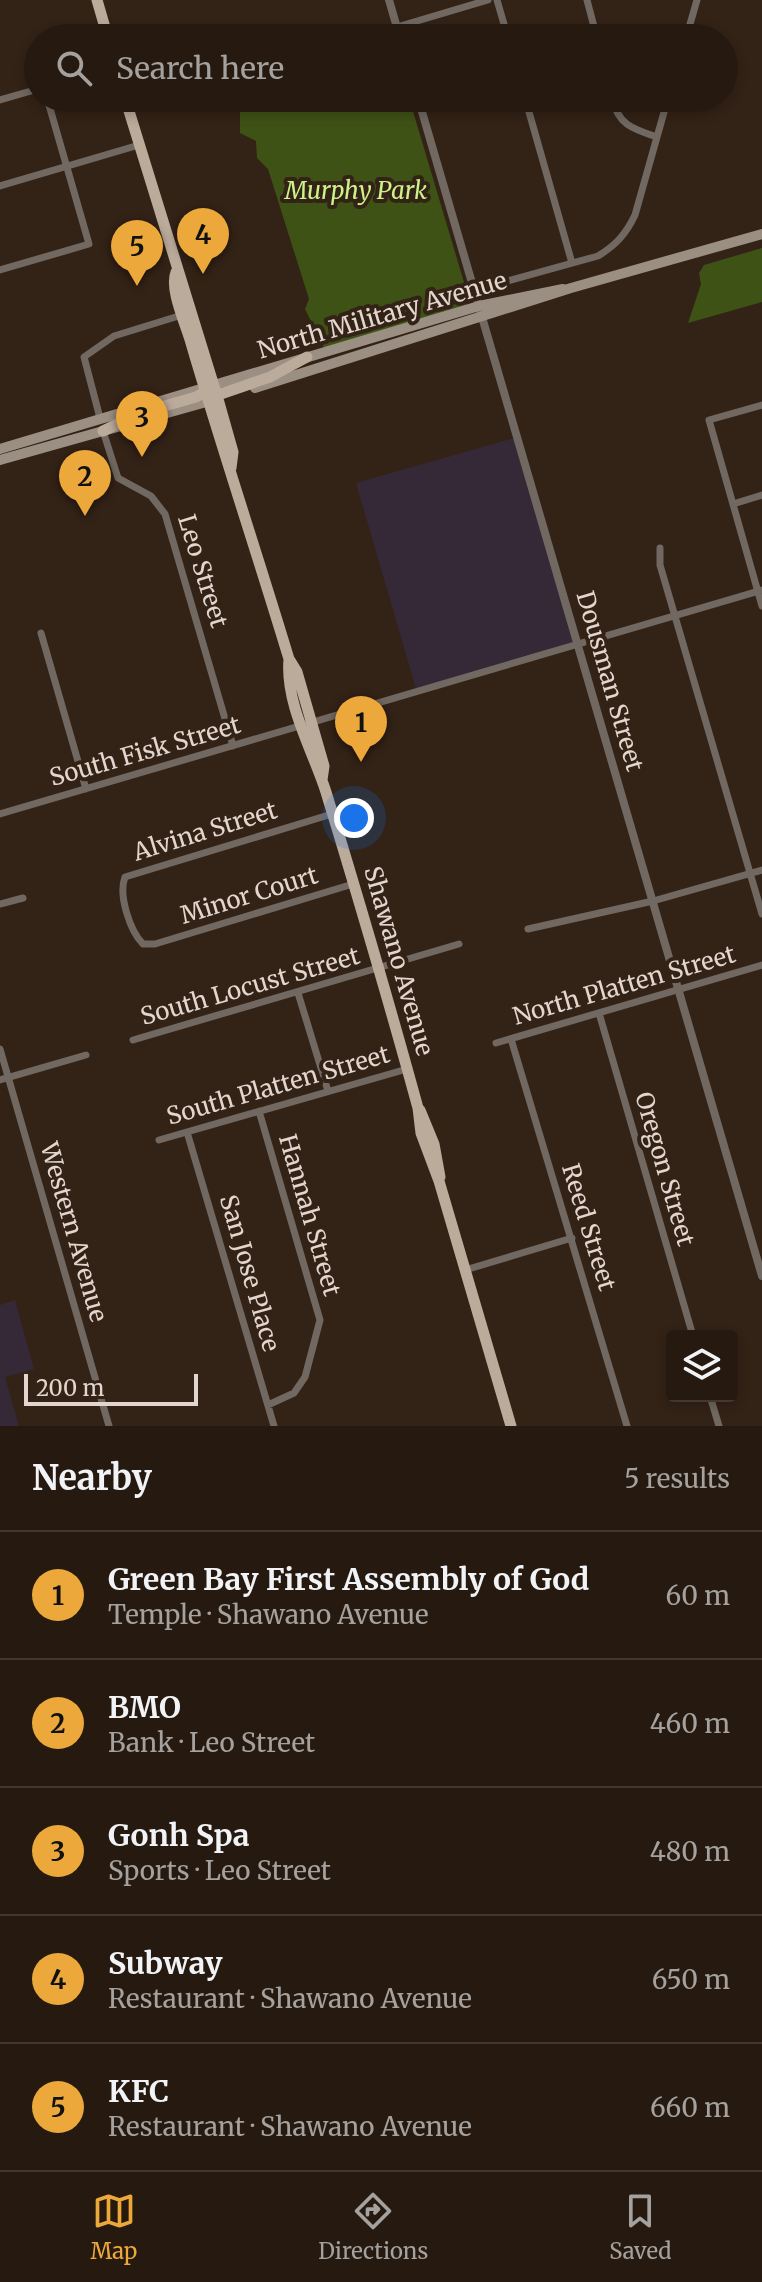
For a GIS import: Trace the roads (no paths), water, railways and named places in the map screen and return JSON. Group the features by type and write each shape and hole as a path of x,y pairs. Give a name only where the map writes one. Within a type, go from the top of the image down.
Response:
{"main road":[{"path":"97,0 104,24"},
{"name":"Shawano Avenue","path":"129,112 176,272 174,278 233,452 231,468 289,659 287,675 307,724 315,769 322,780 418,1108 425,1147 439,1181 511,1426"},
{"name":"North Military Avenue","path":"0,449 100,418 211,393 483,318 571,288 762,234"},
{"name":"North Military Avenue","path":"307,357 479,306 549,289 571,288"},
{"path":"0,460 103,431 140,413 270,377 307,357"}],"street":[{"path":"389,0 396,24"},
{"path":"407,24 488,0"},
{"path":"497,0 504,24"},
{"path":"587,0 593,24"},
{"path":"690,24 697,0"},
{"path":"0,100 24,93"},
{"path":"0,270 89,244 51,112"},
{"name":"Dousman Street","path":"422,112 762,1276"},
{"path":"529,112 572,263"},
{"path":"616,112 626,126 657,137"},
{"path":"475,290 572,263 613,247 626,233 664,112"},
{"path":"0,186 139,145"},
{"path":"100,418 84,357 114,336 188,313"},
{"path":"762,405 709,420 762,606"},
{"name":"Leo Street","path":"103,431 118,478 151,496 168,521 233,746"},
{"path":"733,504 762,495"},
{"path":"660,548 660,565 674,616 762,914"},
{"name":"South Fisk Street","path":"0,814 760,591"},
{"path":"41,633 86,789"},
{"name":"Alvina Street","path":"155,944 143,944 135,936 121,887 125,877 332,814"},
{"path":"528,929 653,901 762,870"},
{"name":"Minor Court","path":"155,944 353,884"},
{"path":"0,904 23,898"},
{"name":"South Locust Street","path":"133,1040 459,944"},
{"name":"North Platten Street","path":"496,1043 762,965"},
{"path":"298,993 328,1091"},
{"name":"Oregon Street","path":"599,1013 691,1330"},
{"name":"Reed Street","path":"511,1039 627,1426"},
{"name":"Western Avenue","path":"0,1049 4,1079 109,1426"},
{"path":"4,1079 86,1055"},
{"name":"South Platten Street","path":"159,1140 407,1069"},
{"name":"Hannah Street","path":"259,1111 320,1320 305,1377 294,1393 268,1405"},
{"name":"San Jose Place","path":"187,1132 274,1426"},
{"path":"465,1270 572,1238"},
{"path":"712,1402 719,1426"}],"place":[{"name":"Subway","path":"203,274"},
{"name":"KFC","path":"137,286"},
{"name":"Gonh Spa","path":"142,457"},
{"name":"BMO","path":"85,516"},
{"name":"Green Bay First Assembly of God","path":"361,762"}],"park label":[{"name":"Murphy Park","path":"356,190"}]}
